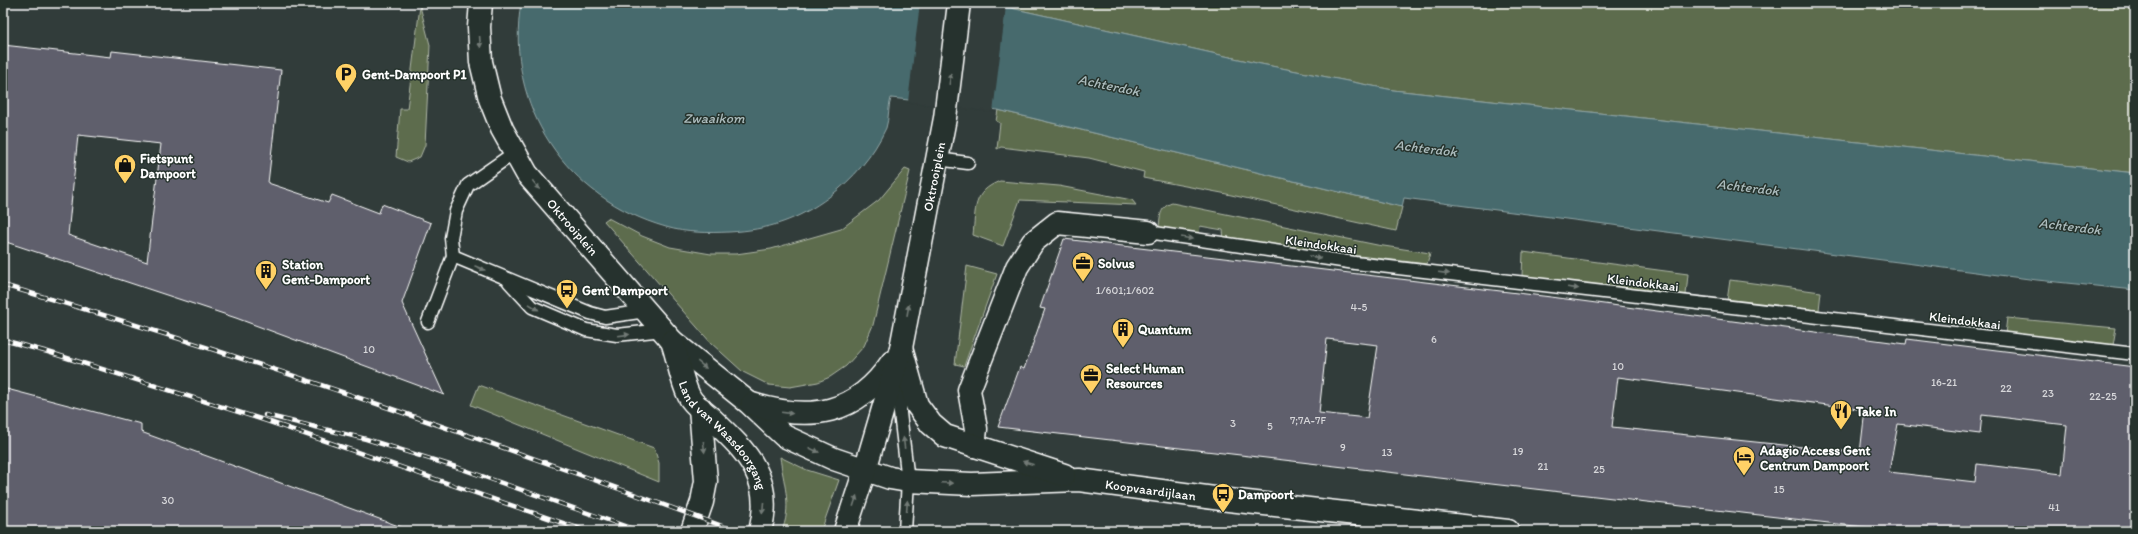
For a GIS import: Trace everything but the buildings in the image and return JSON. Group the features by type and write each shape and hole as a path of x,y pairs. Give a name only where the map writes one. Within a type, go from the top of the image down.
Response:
{"main road":[{"name":"Oktrooiplein","path":"481,3 479,27 481,62 490,100 514,153 544,195 667,335 749,403 784,436 820,453 865,470 901,348 945,118 959,3"},
{"path":"965,444 976,429 969,390 1017,267 1033,242 1057,223 1148,232"},
{"name":"Land van Waasdoorgang","path":"667,335 689,398 736,442 752,463 762,482 764,502 760,531"},
{"name":"Oktrooiplein","path":"749,403 776,411 798,414 817,413 832,409 852,401 867,392 881,379 901,348"},
{"name":"Oktrooiplein","path":"901,348 917,406 931,424 945,436 965,444"},
{"path":"692,531 702,502 706,481 700,408"},
{"name":"Koopvaardijlaan","path":"965,444 1079,480"},
{"path":"845,531 865,470"},
{"name":"Koopvaardijlaan","path":"865,470 908,481 972,484 1079,480 1229,500 1508,531"}],"lane":[{"path":"428,322 453,256 451,238 456,211 468,185 514,153"},
{"path":"937,159 968,163"},
{"name":"Kleindokkaai","path":"1148,232 1355,263 2135,354"},
{"path":"453,256 590,313 605,317 646,311"},
{"path":"507,279 532,307 586,330 617,335 667,335"},
{"name":"Oktrooiplein","path":"901,348 900,413 908,481 905,531"}],"green space":[{"path":"1015,3 2135,3 2135,173 1393,90 1261,64 1011,8"},
{"path":"420,6 430,45 425,145 420,157 408,162 396,157 400,109 407,109"},
{"path":"998,110 1402,207 1396,231 1222,193 1143,178 1144,172 1089,158 1001,147 997,149 1000,123 996,121"},
{"path":"905,169 910,171 873,325 864,346 846,366 830,377 818,382 790,387 769,385 743,372 711,343 604,221 608,218 642,236 670,247 711,254 736,254 771,249 841,229 879,200"},
{"path":"1000,181 1059,186 1132,200 1136,205 1020,200 1003,246 973,235 975,209 980,196 984,190"},
{"path":"1172,203 1377,245 1430,253 1427,264 1224,240 1223,230 1200,226 1199,234 1159,229 1162,210"},
{"path":"1523,252 1688,274 1686,295 1522,276"},
{"path":"967,266 997,274 964,366 955,364"},
{"path":"1730,280 1821,292 1819,310 1727,301"},
{"path":"2007,318 2116,328 2113,345 2005,334"},
{"path":"479,385 654,448 659,463 659,482 471,405"},
{"path":"780,457 807,470 839,480 821,531 792,531 783,528 786,519 787,501"}],"water":[{"path":"521,3 952,3 1011,8 1261,64 1393,90 2135,173 2135,290 2037,280 1404,198 1402,207 998,110 891,98 886,128 869,157 855,174 838,190 806,212 794,218 757,229 729,232 697,232 681,230 666,227 631,214 599,195 572,171 550,143 533,112 523,78 518,41"}],"pier":[{"path":"920,3 974,3 1006,6 993,112 908,102"}],"railway":[{"path":"3,285 188,341 280,371 463,433 736,531"},
{"path":"3,340 48,352 267,421 586,531"},
{"path":"265,415 366,439 459,468 639,531"}],"place":[{"name":"Gent-Dampoort P1","path":"346,94"},
{"name":"Fietspunt Dampoort","path":"125,184"},
{"name":"Solvus","path":"1083,282"},
{"name":"Station Gent-Dampoort","path":"266,290"},
{"name":"Gent Dampoort","path":"567,310"},
{"name":"Quantum","path":"1123,348"},
{"name":"Select Human Resources","path":"1091,394"},
{"name":"Take In","path":"1841,430"},
{"name":"Adagio Access Gent Centrum Dampoort","path":"1744,476"},
{"name":"Dampoort","path":"1223,514"}],"water label":[{"name":"Achterdok","path":"1109,85"},
{"name":"Zwaaikom","path":"714,118"},
{"name":"Achterdok","path":"1426,148"},
{"name":"Achterdok","path":"1748,187"},
{"name":"Achterdok","path":"2070,226"}]}
